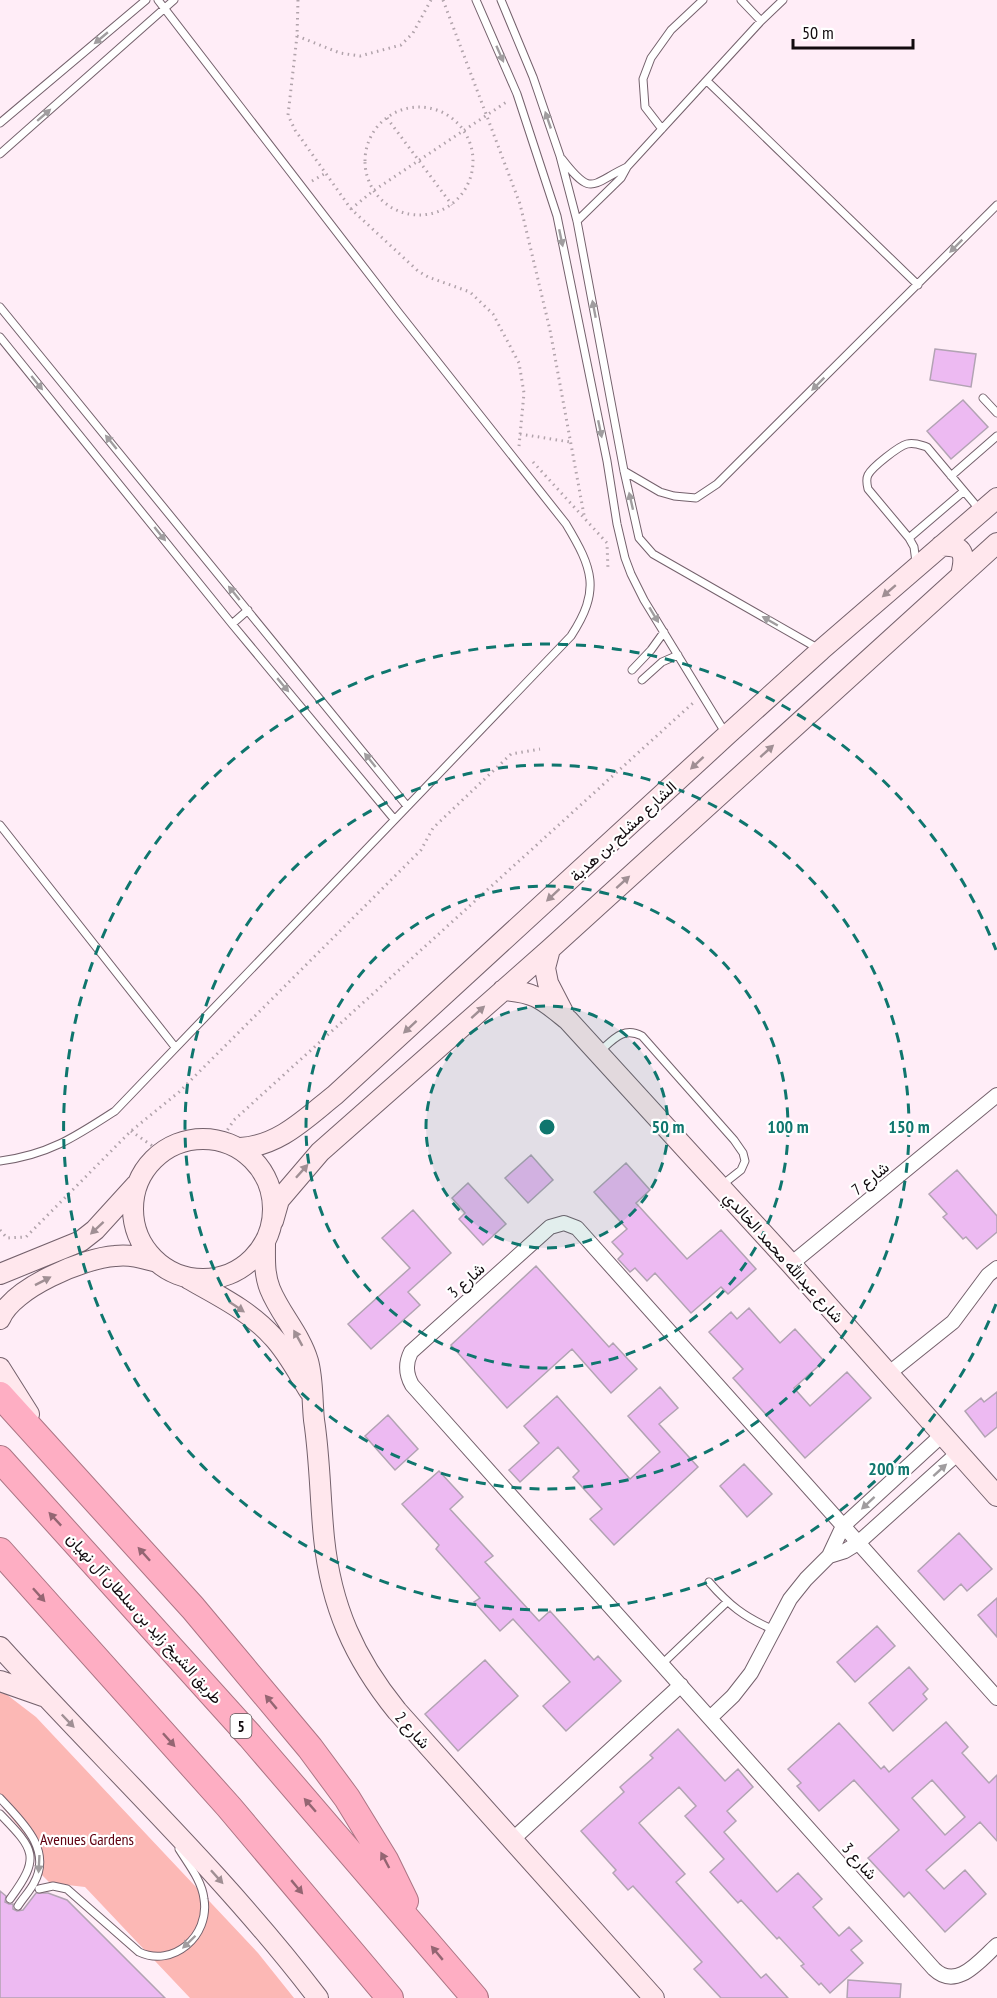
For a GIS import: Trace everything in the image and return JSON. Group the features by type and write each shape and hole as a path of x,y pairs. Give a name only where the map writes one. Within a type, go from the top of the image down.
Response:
{"highway":[{"path":"0,1395 193,1608 310,1748 347,1798 385,1860 419,1932"},
{"name":"طريق الشيخ زايد بن سلطان آل نهيان","path":"0,1459 234,1718 475,1998"},
{"path":"0,1551 229,1807 390,1998"}],"street":[{"name":"الشارع مشلح بن هدبة","path":"240,1148 266,1144 290,1131 335,1095 727,735 997,498"},
{"path":"981,511 981,521 986,529 997,535"},
{"path":"136,1185 133,1201 135,1226 146,1249 157,1262 171,1272 205,1279 223,1277 247,1264 265,1244 279,1200 320,1152 550,949 997,543"},
{"path":"941,546 953,545 960,549 963,556 961,575"},
{"name":"شارع عبدالله محمد الخالدي","path":"550,949 545,968 548,983 568,1020"},
{"name":"شارع عبدالله محمد الخالدي","path":"503,990 523,991 536,996 568,1020 791,1264 997,1496"},
{"name":"شارع 7","path":"791,1264 997,1095"},
{"path":"0,1274 81,1241 95,1230 136,1185 146,1166 161,1152 179,1142 200,1137 221,1140 240,1148 256,1161 268,1179 274,1199 273,1221"},
{"name":"شارع 3","path":"997,1698 577,1228 564,1223 550,1227 416,1346 408,1359 407,1373 412,1385 938,1973 950,1977 963,1975 997,1945"},
{"name":"شارع 2","path":"265,1244 265,1266 269,1287 303,1347 311,1374 328,1567 345,1628 375,1684 397,1711 654,1998"},
{"path":"0,1319 12,1301 26,1290 45,1279 91,1261 117,1255 157,1262"},
{"path":"888,1374 953,1322 988,1275 997,1268"},
{"name":"شارع 2","path":"187,1277 238,1307 274,1337 311,1394"},
{"path":"0,1368 26,1410 71,1472"},
{"path":"710,1718 733,1696 751,1673 772,1629 790,1599 829,1556 843,1526 942,1435"},
{"path":"829,1556 845,1551 858,1543 958,1453"},
{"path":"0,1647 263,1929 318,1998"},
{"path":"0,1681 46,1698"},
{"path":"512,1840 681,1685"}],"lane":[{"path":"0,123 146,0"},
{"path":"0,1161 25,1158 70,1141 115,1111 571,636 584,616 590,596 590,572 581,548 566,524 302,188 158,0"},
{"path":"0,154 174,0"},
{"path":"476,0 517,94 557,216 625,558 635,583 727,735"},
{"path":"501,0 533,77 560,156 578,221 624,471 639,538 652,554 821,651"},
{"path":"662,129 645,107 643,79 651,58 671,30 703,0"},
{"path":"741,0 761,21"},
{"path":"560,156 576,177 583,183 592,185 604,181 627,166 783,0"},
{"path":"707,81 918,285"},
{"path":"578,221 621,178 627,166"},
{"path":"624,471 660,492 674,496 696,498 717,484 997,205"},
{"path":"0,308 407,806"},
{"path":"0,337 232,624 394,819"},
{"path":"983,398 997,413"},
{"path":"951,476 997,436"},
{"path":"917,567 914,547 909,538 868,489 866,482 868,474 904,444 916,443 927,447 981,511"},
{"path":"909,538 964,491"},
{"path":"232,624 248,610"},
{"path":"632,670 664,632"},
{"path":"642,680 662,662 678,655"},
{"path":"0,825 175,1047"},
{"path":"598,1053 625,1033 633,1032 642,1036 743,1153 745,1161 741,1170 720,1186"},
{"path":"709,1582 727,1602 755,1622 772,1629"},
{"path":"662,1664 727,1602"},
{"path":"0,1798 30,1833 39,1850 37,1876 18,1906"},
{"path":"0,1814 22,1837 30,1857 28,1873 10,1899"},
{"path":"39,1889 53,1886 67,1889 139,1952 158,1958 176,1953 197,1934 205,1912 205,1900 197,1878 160,1816"}],"path":[{"path":"299,0 288,116 295,130 351,209 418,271 428,277 470,292 493,314 519,363 524,393 518,445 525,453"},
{"path":"297,36 340,53 360,56 400,45 413,33 430,0"},
{"path":"443,0 520,204 550,330 584,517"},
{"path":"351,209 373,191 517,94"},
{"path":"410,107 428,107 445,113 463,131 469,140 473,157 472,175 465,192 452,205 436,213 410,215 385,205 373,191 365,175 364,157 369,139 378,124 393,113 410,107"},
{"path":"387,118 452,205"},
{"path":"302,188 326,173"},
{"path":"520,434 570,442"},
{"path":"533,461 607,543 608,570"},
{"path":"221,1140 234,1120 702,695"},
{"path":"0,1230 7,1238 26,1237 131,1131 179,1092 421,850 432,828 511,754 540,749"},
{"path":"131,1131 161,1152"}],"green space":[{"name":"Avenues Gardens","path":"0,1693 6,1694 36,1717 258,1953 294,1998 190,1998 85,1887 50,1883 39,1872 42,1855 0,1804"}],"building":[{"path":"935,349 976,354 971,387 930,380"},
{"path":"963,400 988,427 951,459 927,431"},
{"path":"531,1155 553,1180 528,1203 505,1178"},
{"path":"626,1163 650,1190 636,1203 687,1259 721,1230 756,1269 728,1294 721,1287 691,1313 655,1273 647,1281 635,1268 630,1272 618,1259 623,1254 612,1242 627,1229 594,1192"},
{"path":"957,1170 997,1216 997,1232 977,1249 966,1237 963,1239 943,1217 947,1214 929,1194"},
{"path":"468,1183 506,1224 483,1245 459,1219 465,1213 452,1198"},
{"path":"413,1210 451,1253 408,1292 420,1305 371,1349 348,1324 410,1268 382,1238"},
{"path":"536,1266 609,1347 613,1343 637,1369 611,1393 572,1349 507,1408 451,1345"},
{"path":"749,1308 780,1343 795,1329 824,1361 794,1388 810,1406 847,1372 871,1398 805,1458 733,1378 743,1369 709,1332 731,1312 737,1319"},
{"path":"660,1387 678,1408 659,1424 698,1467 614,1545 590,1519 602,1509 573,1477 579,1471 558,1447 520,1482 509,1470 539,1443 524,1426 557,1396 630,1479 660,1452 628,1416"},
{"path":"997,1392 997,1427 985,1437 965,1411 981,1398 984,1402"},
{"path":"388,1415 418,1449 395,1470 365,1436"},
{"path":"744,1464 772,1494 747,1517 720,1486"},
{"path":"439,1471 463,1497 450,1509 493,1556 485,1562 539,1621 550,1611 594,1660 598,1656 621,1681 566,1731 543,1706 570,1682 513,1619 500,1631 474,1602 480,1598 436,1549 439,1545 402,1504"},
{"path":"959,1533 992,1569 967,1591 961,1584 944,1600 918,1571"},
{"path":"997,1598 997,1637 978,1615"},
{"path":"877,1626 895,1646 855,1682 837,1662"},
{"path":"485,1660 518,1696 458,1751 425,1714"},
{"path":"909,1667 928,1689 923,1694 927,1699 893,1731 869,1703"},
{"path":"946,1722 968,1747 962,1753 989,1783 997,1775 997,1841 980,1822 926,1870 944,1889 965,1870 986,1894 945,1932 909,1892 904,1897 868,1858 899,1830 854,1780 819,1811 797,1786 801,1783 788,1769 839,1723 881,1769 884,1766 889,1772","holes":["932,1780 965,1817 945,1835 912,1798"]},
{"path":"678,1729 725,1781 738,1769 753,1787 727,1811 736,1821 724,1832 777,1892 798,1873 822,1899 813,1907 839,1936 849,1927 862,1941 851,1950 863,1963 830,1993 801,1966 804,1964 779,1937 777,1939 741,1900 738,1903 710,1872 724,1859 685,1816 696,1806 679,1787 639,1823 685,1874 676,1882 761,1978 766,1974 788,1998 721,1998 694,1969 702,1962 633,1886 628,1890 613,1873 616,1870 581,1831 624,1792 620,1787 653,1758 650,1755"},
{"path":"0,1891 6,1896 5,1902 13,1904 13,1909 17,1911 23,1910 36,1893 48,1893 67,1900 165,1998 0,1998"},
{"path":"848,1980 901,1984 900,1998 847,1998"}]}
